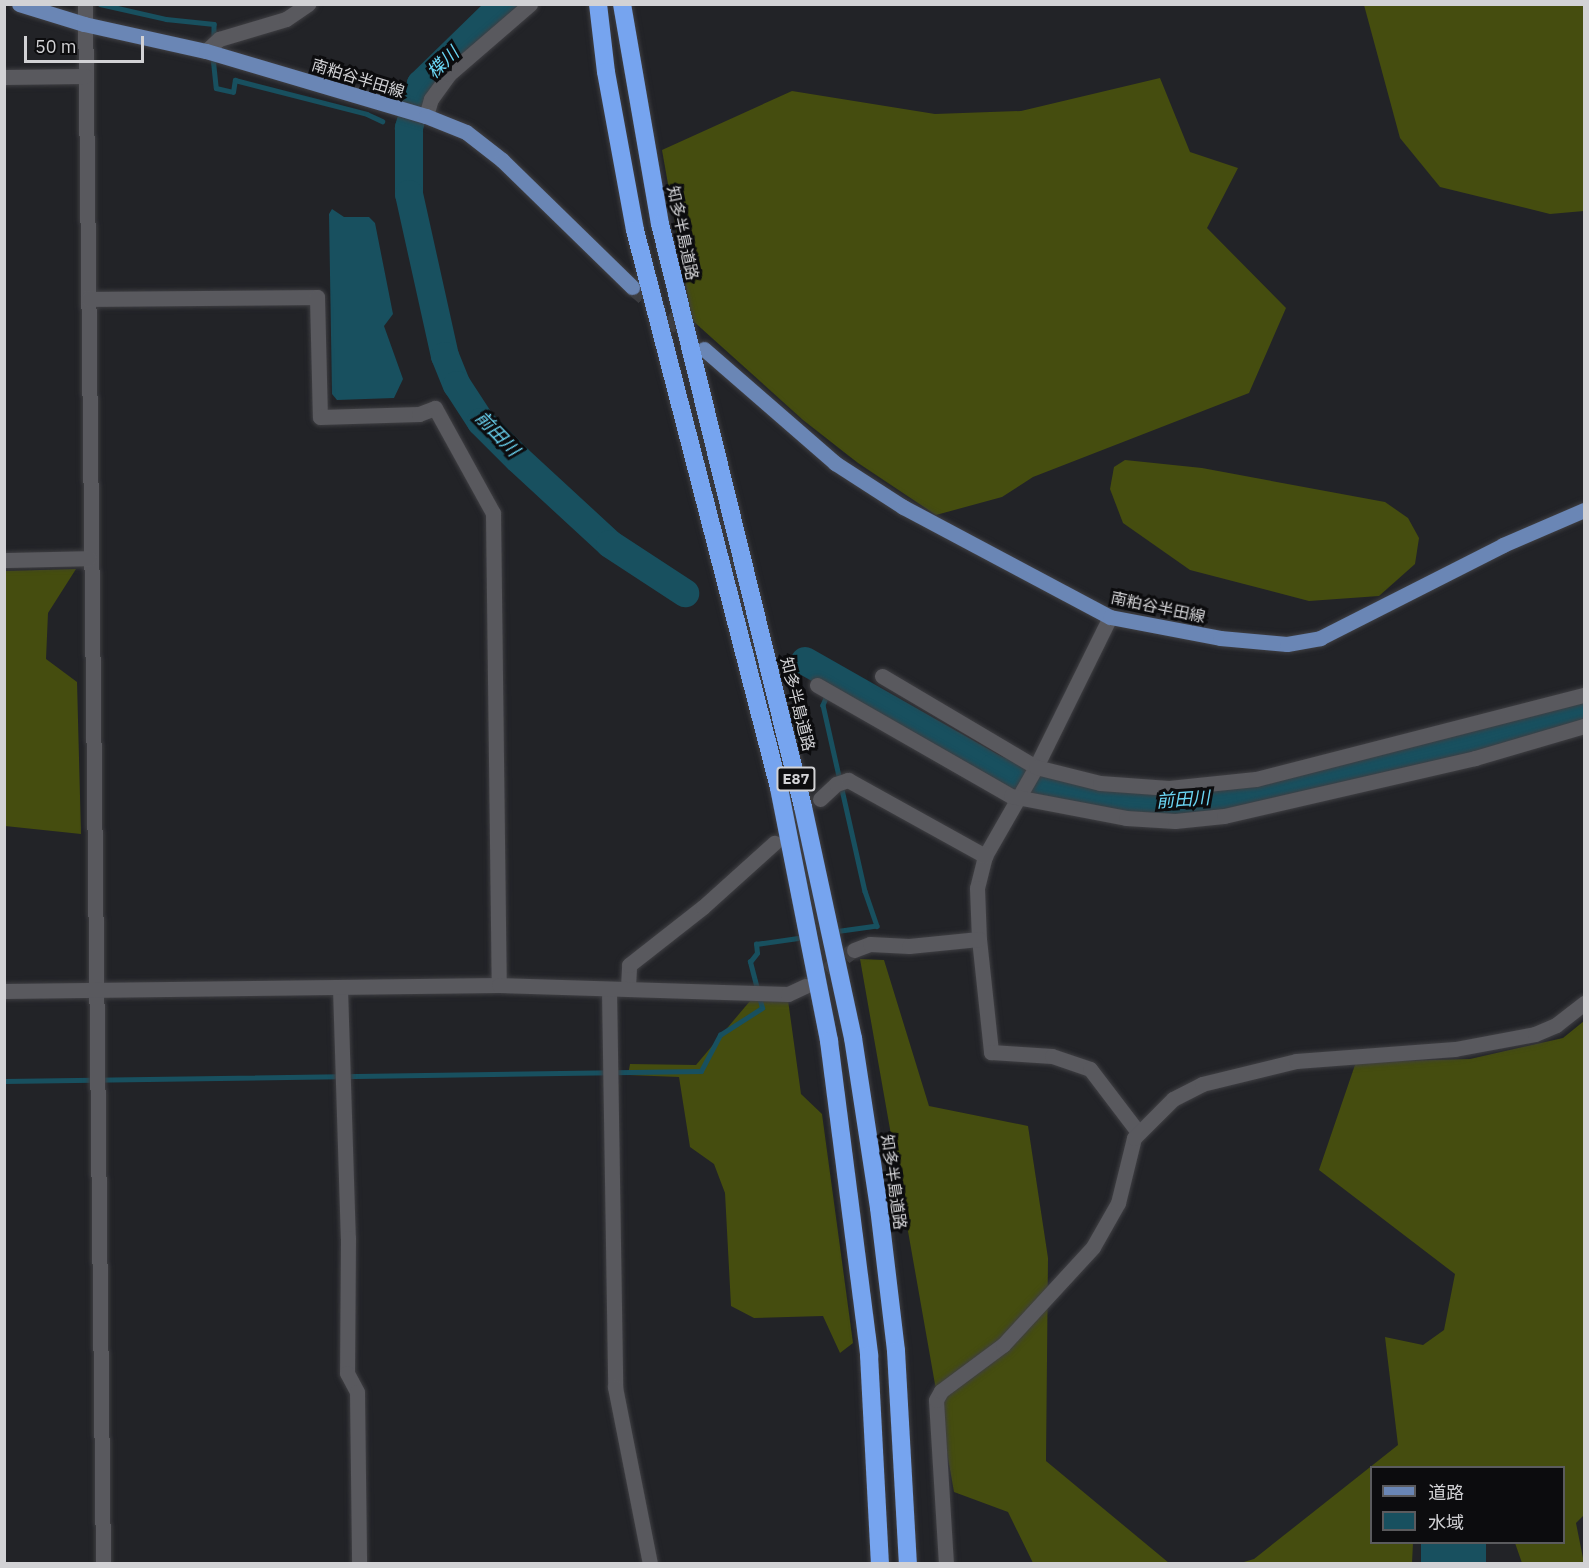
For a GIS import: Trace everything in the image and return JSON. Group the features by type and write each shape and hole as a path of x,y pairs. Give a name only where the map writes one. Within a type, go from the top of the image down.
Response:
{"highway":[{"name":"E87","path":"598,4 635,231 779,788 829,1041 868,1355 880,1563"},
{"name":"知多半島道路","path":"622,4 660,224 803,807 853,1038 879,1208 896,1351 908,1563"}],"main road":[{"name":"南粕谷半田線","path":"19,4 84,24 206,51 423,116 466,132 502,160 632,287"},
{"name":"南粕谷半田線","path":"704,349 835,463 903,507 1110,617 1220,638 1287,644 1320,638 1461,565 1584,510"}],"street":[{"path":"85,4 94,990 104,1563"},
{"path":"206,51 219,39 286,19 308,4"},
{"path":"423,116 431,99 449,74 530,4"},
{"path":"4,77 84,76"},
{"path":"88,299 317,297 320,417 419,414 435,408 493,513 499,985"},
{"path":"4,560 89,558"},
{"path":"1110,617 1036,767 985,856 977,888 979,939 991,1052 1053,1056 1090,1069 1138,1132"},
{"path":"882,676 1036,767 1071,778 1129,786 1209,786 1267,776 1584,695"},
{"path":"817,685 1019,798 1126,818 1175,821 1224,816 1475,758 1584,726"},
{"path":"820,800 836,784 848,780 985,856"},
{"path":"628,987 629,965 703,907 774,843"},
{"path":"854,950 870,944 909,946 979,939"},
{"path":"4,992 499,985 609,989 628,987 788,994 805,986"},
{"path":"340,988 348,1238 347,1373 357,1392 359,1563"},
{"path":"609,989 615,1387 650,1563"},
{"path":"946,1563 936,1400 941,1391 1003,1345 1094,1247 1118,1203 1138,1132 1173,1099 1217,1080 1334,1055 1455,1049 1505,1040 1556,1025 1584,1003"}],"green space":[{"path":"1364,5 1584,5 1584,211 1550,214 1440,187 1400,138"},
{"path":"1160,78 1190,152 1238,168 1207,228 1286,308 1249,393 1033,477 1002,497 936,515 858,463 803,420 692,320 662,150 792,91 935,114 1021,111"},
{"path":"1125,460 1202,468 1385,502 1408,518 1419,538 1415,564 1379,596 1309,601 1190,570 1123,523 1110,489 1114,467"},
{"path":"76,569 48,613 46,659 77,682 81,834 5,826 5,571"},
{"path":"860,959 884,960 929,1106 1028,1126 1048,1258 1046,1461 1169,1563 1033,1563 1008,1512 954,1492"},
{"path":"788,1000 801,1094 822,1114 853,1343 840,1353 823,1316 754,1318 731,1306 725,1193 714,1164 690,1147 679,1077 628,1075 630,1064 696,1065 750,1001"},
{"path":"1584,1021 1584,1515 1576,1523 1584,1563 1522,1563 1515,1544 1565,1544 1565,1466 1371,1466 1398,1445 1385,1337 1423,1345 1444,1330 1455,1274 1319,1170 1356,1062 1470,1059 1563,1038"},
{"path":"1370,1467 1370,1544 1413,1544 1412,1563 1237,1564 1254,1559"}],"water":[{"path":"332,209 344,217 369,217 375,223 393,314 384,326 403,379 394,398 337,400 332,394 329,214"},
{"path":"1421,1544 1486,1544 1486,1563 1421,1563"}],"waterway":[{"path":"100,4 166,19 214,24 214,40"},
{"name":"前田川","path":"503,4 421,84 409,128 409,194 445,356 457,385 481,422 518,459 610,544 685,593"},
{"path":"213,57 216,88 233,92 235,80 367,114 382,121"},
{"name":"前田川","path":"805,661 993,768 1034,785 1125,801 1167,804 1250,795 1584,711"},
{"path":"826,698 823,705 865,891 877,926 834,932"},
{"path":"4,1081 701,1071 720,1035 762,1008 750,962 757,953 756,944 805,937"}],"tunnel":[{"path":"632,287 691,337"},
{"path":"808,984 854,950"}],"water label":[{"name":"楪川","path":"443,63"}]}
